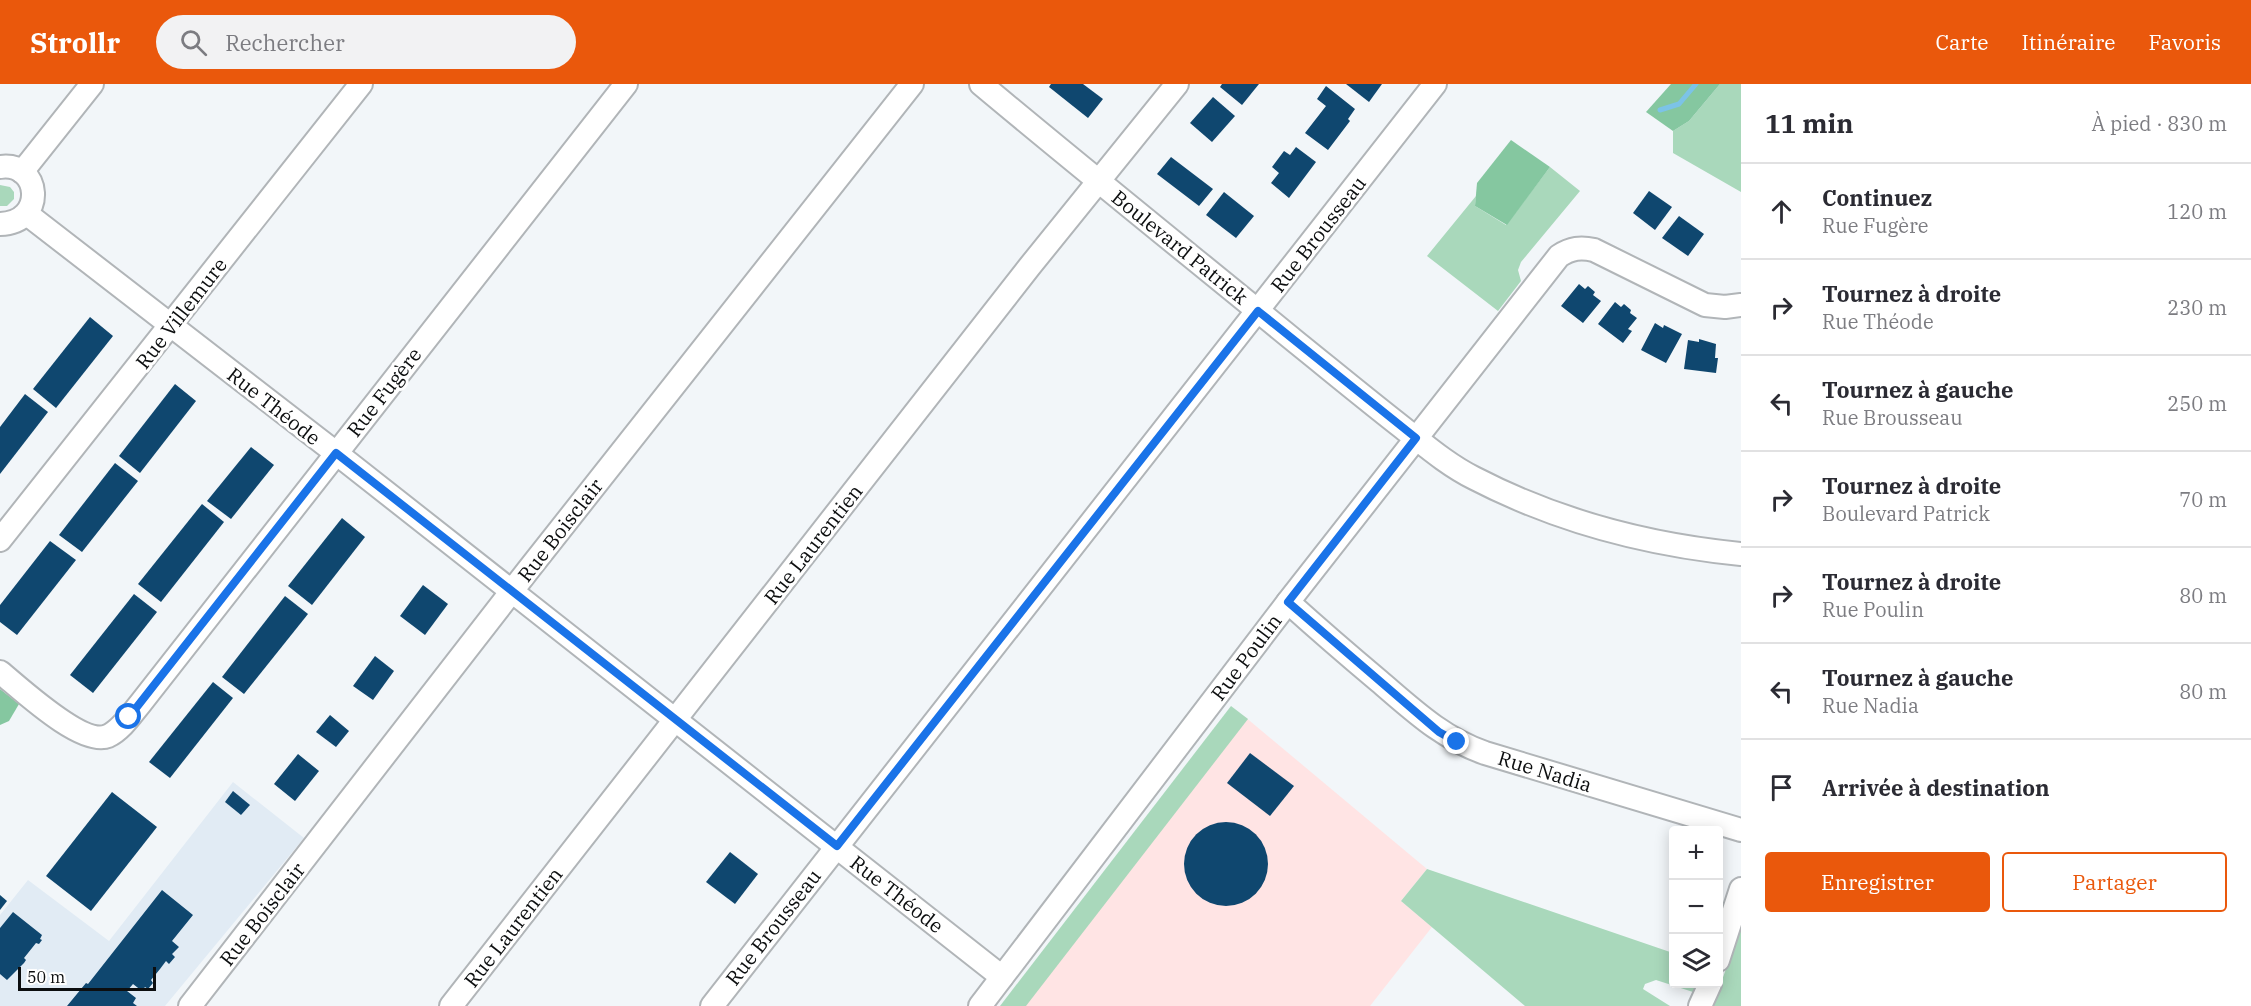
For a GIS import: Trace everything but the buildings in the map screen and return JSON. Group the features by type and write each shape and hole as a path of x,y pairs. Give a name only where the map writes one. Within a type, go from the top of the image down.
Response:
{"street":[{"path":"22,172 92,84"},
{"name":"Rue Villemure","path":"0,540 361,84"},
{"name":"Rue Fugère","path":"0,672 76,730 99,738 115,732 626,84"},
{"name":"Rue Boisclair","path":"190,1006 511,593 912,84"},
{"name":"Boulevard Patrick","path":"981,84 1437,456 1472,478 1551,512 1602,529 1648,540 1741,554"},
{"name":"Rue Laurentien","path":"451,1006 1098,180 1177,84"},
{"name":"Rue Brousseau","path":"712,1006 1435,84"},
{"path":"0,167 14,168 22,172 32,188 33,197 27,214 10,224 0,224"},
{"name":"Rue Théode","path":"27,214 336,453 511,593 1002,977"},
{"name":"Rue Poulin","path":"980,1006 1288,602 1559,256 1573,249 1594,250 1705,305 1725,308 1741,305"},
{"name":"Rue Nadia","path":"1288,602 1445,736 1485,753 1741,830"},
{"path":"1723,947 1741,889"},
{"path":"1701,1006 1708,988"}],"shaded area":[{"path":"1244,716 1427,869 1401,901 1432,927 1370,1006 1019,1006"},
{"path":"233,782 304,838 165,1006 0,1006 0,915 28,880 109,941"}],"green space":[{"path":"1671,84 1720,84 1689,121 1673,131 1646,112"},
{"path":"1720,84 1741,84 1741,192 1673,153 1673,131 1689,121"},
{"path":"1511,140 1550,167 1507,225 1475,206 1477,183"},
{"path":"1550,167 1580,191 1521,262 1518,270 1521,281 1498,311 1427,256 1476,196 1475,206 1506,225"},
{"path":"0,185 10,187 14,192 14,199 7,206 0,206"},
{"path":"0,689 19,704 9,721 0,725"},
{"path":"1231,706 1248,719 1026,1006 1000,1006"},
{"path":"1427,869 1669,952 1669,984 1656,980 1645,984 1643,989 1670,1006 1525,1006 1401,901"},
{"path":"1741,926 1741,1006 1713,1006 1719,988 1723,988 1723,977"},
{"path":"1681,988 1695,988 1693,992"}],"waterway":[{"path":"1660,110 1679,104 1696,84"}],"route":[{"path":"129,717 336,453 511,593 837,846 1258,311 1416,438 1288,602 1439,732 1457,742"}]}
